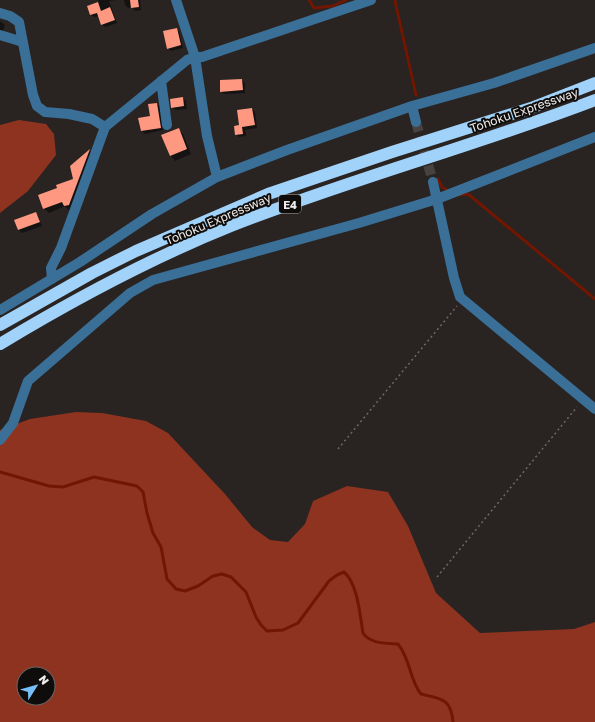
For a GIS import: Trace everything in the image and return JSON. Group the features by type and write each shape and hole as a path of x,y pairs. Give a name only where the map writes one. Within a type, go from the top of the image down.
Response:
{"highway":[{"name":"Tohoku Expressway","path":"0,325 92,273 136,251 268,194 392,152 531,108 595,83"},
{"name":"Tohoku Expressway","path":"0,344 100,287 229,227 595,100"}],"street":[{"path":"176,0 195,57 207,136 217,177"},
{"path":"52,279 51,268 61,248 105,127 187,60 195,57 202,57 371,0"},
{"path":"0,13 10,16 19,22 33,95 37,106 45,112 69,114 92,119 105,127"},
{"path":"0,35 23,42"},
{"path":"0,310 80,262 152,214 217,177 287,150 412,106 494,83 595,48"},
{"path":"161,82 167,125"},
{"path":"412,106 416,122"},
{"path":"0,440 14,423 28,381 130,293 153,280 359,223 436,199 595,137"},
{"path":"433,182 454,278 460,297 595,408"}],"path":[{"path":"338,449 462,299"},
{"path":"437,576 583,399"}],"shaded area":[{"path":"19,120 46,124 54,134 56,155 28,191 0,213 0,125"},
{"path":"76,412 102,413 146,421 168,433 225,494 252,527 270,540 288,542 305,524 313,501 347,486 388,492 408,526 436,593 480,633 574,629 595,622 595,722 0,722 0,430 30,419"}],"building":[{"path":"130,0 138,0 139,7 131,8"},
{"path":"98,2 101,11 110,7 115,20 101,25 97,13 90,15 87,6"},
{"path":"177,28 181,45 167,49 163,31"},
{"path":"242,79 243,90 220,92 220,80"},
{"path":"183,97 184,106 171,108 170,99"},
{"path":"157,103 161,128 141,131 138,118 150,116 148,104"},
{"path":"252,108 255,125 242,127 243,134 235,135 234,126 239,125 237,110"},
{"path":"179,128 187,149 170,156 161,135"},
{"path":"90,149 69,205 64,206 62,202 43,209 38,195 57,188 56,185 73,179 70,166"},
{"path":"36,212 40,222 18,230 14,220"}],"waterway":[{"path":"309,0 314,8 333,6 346,0"},
{"path":"395,1 416,95"},
{"path":"438,179 442,187 450,192"},
{"path":"458,195 468,194 595,299"},
{"path":"0,472 49,486 63,487 94,477 137,486 143,492 153,533 161,547 167,579 176,589 185,591 198,586 213,576 222,574 231,577 246,592 256,617 267,631 283,630 298,623 329,581 344,572 349,577 355,592 363,633 366,637 374,641 398,644 405,656 414,682 421,694 444,701 450,708 453,722"}],"tunnel":[{"path":"416,122 433,182"}]}
